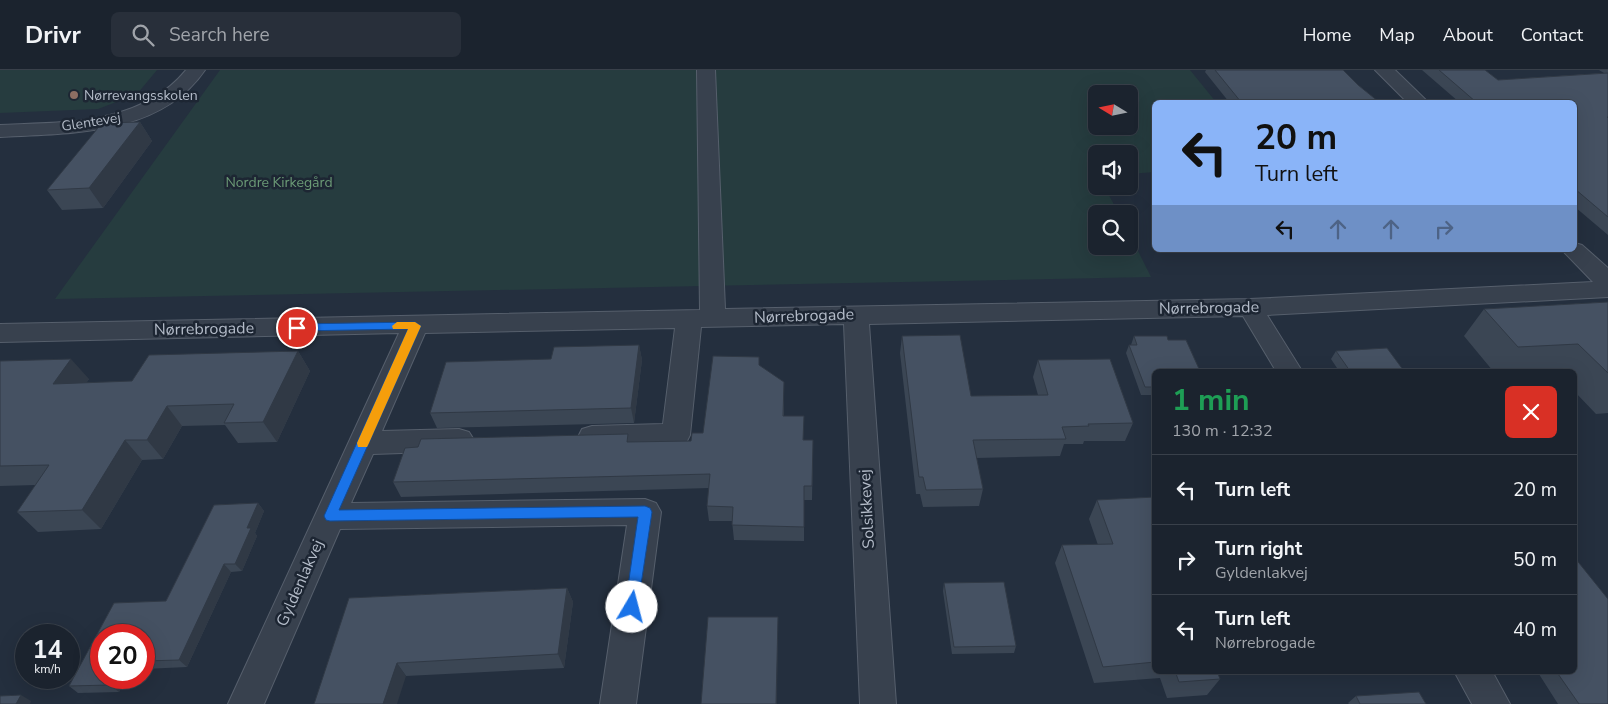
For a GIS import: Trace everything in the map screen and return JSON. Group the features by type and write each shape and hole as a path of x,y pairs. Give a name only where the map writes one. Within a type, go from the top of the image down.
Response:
{"street":[{"name":"Glentevej","path":"0,131 79,127 114,120 164,102 183,86 196,70"},
{"path":"568,438 676,435 701,319 706,70"},
{"path":"1384,70 1416,100"},
{"path":"1576,252 1608,282"},
{"name":"Nørrebrogade","path":"0,333 415,326 1250,307 1608,289"},
{"path":"1250,307 1289,369"},
{"name":"Solsikkevej","path":"856,315 878,704"},
{"name":"Gyldenlakvej","path":"246,704 415,326"},
{"path":"363,443 480,440"},
{"path":"330,516 645,512 618,704"},
{"path":"1474,674 1492,704"}],"green space":[{"name":"Nørrevangsskolen","path":"0,70 157,70 137,94 98,109 0,113"},
{"name":"Nordre Kirkegård","path":"220,70 1190,70 1214,100 1152,100 1152,172 1138,173 1138,145 1088,145 1088,195 1109,195 1114,205 1088,205 1088,255 1138,255 1138,251 1151,277 55,299"}],"building":[{"path":"1215,70 1343,70 1377,100 1239,100"},
{"path":"1439,70 1485,70 1498,80 1608,73 1608,217 1577,191 1577,100 1474,100"},
{"path":"140,122 89,188 47,190 102,123"},
{"path":"1608,302 1608,373 1578,344 1518,347 1484,309"},
{"path":"960,335 971,396 1048,395 1038,360 1110,359 1133,423 1088,424 1089,426 1062,427 1066,439 973,440 983,489 926,490 923,477 919,477 902,336"},
{"path":"1134,336 1167,336 1168,340 1186,340 1199,369 1152,369 1152,387 1145,387 1129,345 1137,345"},
{"path":"639,345 631,408 430,413 446,362 551,359 554,347"},
{"path":"1387,348 1403,369 1349,369 1336,351"},
{"path":"298,351 263,422 224,423 234,404 167,406 147,440 125,440 82,510 17,512 49,465 0,466 0,361 71,359 53,384 132,381 149,355"},
{"path":"713,356 759,357 759,365 784,382 783,416 804,416 803,440 813,440 812,486 804,486 804,527 732,525 733,507 707,506 710,474 393,482 405,448 418,447 421,439 628,434 627,442 691,441 692,433 703,433"},
{"path":"1152,497 1152,662 1103,667 1062,545 1113,544 1097,500"},
{"path":"258,503 247,528 251,528 235,564 224,564 179,660 155,661 155,624 103,624 114,603 166,601 214,505"},
{"path":"1577,560 1608,599 1608,704 1579,704 1558,674 1577,674"},
{"path":"1004,582 1016,646 954,647 944,583"},
{"path":"567,588 558,654 397,663 383,704 314,704 349,598"},
{"path":"708,617 778,617 776,704 701,704"},
{"path":"90,647 90,685 80,686 80,666"},
{"path":"1176,674 1218,674 1220,679 1179,682"},
{"path":"1419,692 1426,704 1360,704 1356,696"},
{"path":"21,695 16,704 0,704 0,696"}],"slow traffic":[{"path":"363,443 415,326 397,326"}],"place":[{"name":"Nørrevangsskolen","path":"74,95"}],"route":[{"path":"297,328 415,326 330,516 645,512 632,607"}]}
